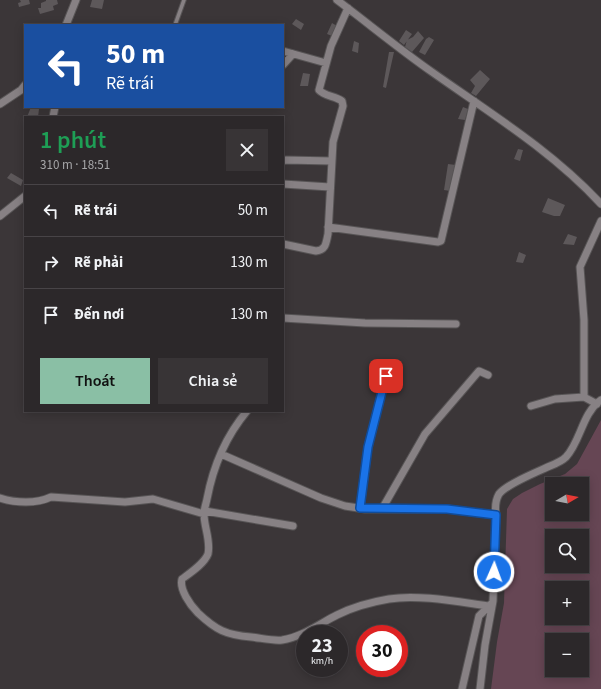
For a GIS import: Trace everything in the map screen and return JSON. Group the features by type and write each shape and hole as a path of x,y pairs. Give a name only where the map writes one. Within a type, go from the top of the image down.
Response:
{"street":[{"path":"68,0 73,9"},
{"path":"66,24 76,0"},
{"path":"337,0 412,58 531,141 563,167 601,204"},
{"path":"284,244 316,251 325,247 328,227 333,142 343,106 342,101 338,98 322,93 319,90 331,46 348,8"},
{"path":"284,51 326,63"},
{"path":"284,64 293,54"},
{"path":"0,104 24,89"},
{"path":"328,227 438,242 441,241 474,101"},
{"path":"284,161 286,160 332,161"},
{"path":"284,184 330,187"},
{"path":"0,216 24,197"},
{"path":"584,397 584,320 580,267 601,221"},
{"path":"284,318 365,323 456,324"},
{"path":"382,508 425,434 479,371 488,375"},
{"path":"360,508 368,447 386,376"},
{"path":"531,406 555,399 584,397 599,402"},
{"path":"480,689 491,604 496,515 495,504 499,495 505,488 566,457 592,407 599,402"},
{"path":"246,412 237,423 221,454 211,480 205,512 208,553 197,567 182,579 180,584 182,590 197,612 211,624 224,633 238,636 281,640 309,631 336,615 357,606 390,599 422,598 491,604"},
{"path":"221,454 321,498 345,506 360,508 447,509 496,515"},
{"path":"0,498 23,502 40,502 51,497 125,502 153,499 205,512 294,526"},
{"path":"462,689 479,616 491,604"}],"lane":[{"path":"175,24 184,0"}],"shaded area":[{"path":"601,420 601,689 491,689 504,603 507,509 513,499 545,482 545,521 589,521 589,477 558,477 565,474 577,464"}],"building":[{"path":"20,0 29,0 30,4 19,7 18,3 21,2"},
{"path":"46,0 57,0 58,4 53,6 54,10 40,14 38,8 41,8 41,3"},
{"path":"92,0 104,0 102,9 90,7"},
{"path":"296,19 304,24 301,30 292,24"},
{"path":"332,23 337,26 332,36 327,34"},
{"path":"406,30 412,34 404,45 399,41"},
{"path":"418,31 424,38 412,52 405,47 407,40 413,37"},
{"path":"429,37 434,40 425,55 419,52 426,39"},
{"path":"354,41 359,43 358,53 352,51"},
{"path":"389,52 394,52 386,88 383,87"},
{"path":"480,70 490,79 476,96 471,93 475,86 470,80"},
{"path":"303,73 310,74 308,86 300,86"},
{"path":"463,107 468,109 465,120 458,119"},
{"path":"31,108 39,109 38,116 27,116"},
{"path":"518,149 523,150 520,161 514,159"},
{"path":"448,164 456,165 450,191 444,190"},
{"path":"11,173 23,180 21,186 7,178"},
{"path":"548,198 565,205 560,216 554,216 542,212"},
{"path":"568,234 577,237 574,245 563,244"},
{"path":"519,252 526,255 523,263 516,262"}],"route":[{"path":"386,376 368,447 360,508 447,509 496,515 494,572"}]}
